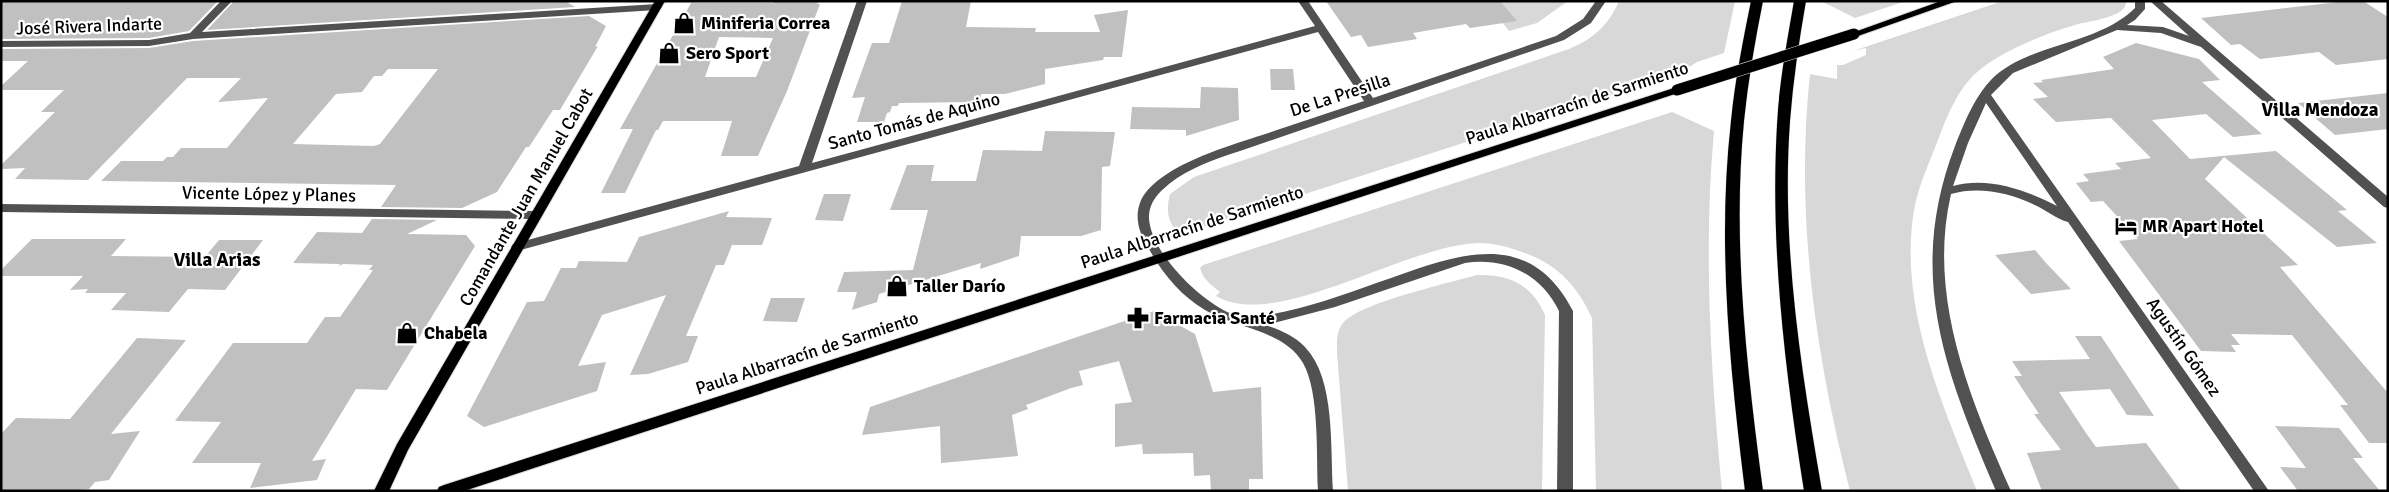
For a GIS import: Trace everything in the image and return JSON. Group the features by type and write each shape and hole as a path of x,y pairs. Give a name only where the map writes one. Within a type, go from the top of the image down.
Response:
{"highway":[{"path":"1754,491 1738,337 1734,214 1740,97 1745,58 1757,1"},
{"path":"1800,1 1787,78 1782,179 1789,322 1813,491"},
{"path":"1805,443 1821,491"}],"main road":[{"name":"Paula Albarracín de Sarmiento","path":"444,491 1952,1"},
{"name":"Comandante Juan Manuel Cabot","path":"381,491 402,448 658,4"}],"street":[{"path":"193,36 227,1"},
{"path":"804,169 862,1"},
{"path":"1303,1 1371,103"},
{"name":"De La Presilla","path":"1326,491 1317,387 1312,369 1293,343 1248,322 1224,314 1198,300 1176,281 1159,258 1146,231 1142,213 1150,196 1171,176 1207,158 1560,38 1588,21 1601,1"},
{"path":"2004,491 1967,402 1954,362 1942,311 1937,252 1945,192 1969,125 1985,94 2008,72 2117,27 2138,12 2140,1"},
{"path":"2156,1 2388,204"},
{"name":"José Rivera Indarte","path":"1,44 148,44 193,36 658,4"},
{"path":"2117,27 2148,28 2175,33 2216,53"},
{"name":"Santo Tomás de Aquino","path":"517,247 1321,28"},
{"name":"Agustín Gómez","path":"1985,94 2262,491"},
{"name":"Agustín Gómez","path":"1945,192 1965,188 2000,189 2038,201 2056,210 2076,225"},
{"name":"Vicente López y Planes","path":"1,208 536,215"},
{"path":"1248,322 1290,316 1450,264 1483,257 1510,262 1540,276 1558,294 1566,310 1565,491"}],"shaded area":[{"path":"1486,1 1568,1 1537,23 1509,31"},
{"path":"1619,1 1735,1 1724,53 1697,62 1680,73 1181,234 1170,221 1168,205 1170,194 1194,177 1569,49 1593,36 1605,24"},
{"path":"1821,1 1906,1 1855,18"},
{"path":"2003,1 2126,1 2124,8 2118,13 2039,37 1991,61 1973,76 1959,93 1949,113 1919,189 1914,208 1911,252 1913,288 1919,323 1938,392 1977,491 1850,491 1827,388 1811,284 1805,179 1810,74 1837,79 1837,65 1843,65 1866,55 1866,48 1853,51"},
{"path":"1672,112 1714,131 1709,221 1710,311 1722,491 1596,491 1592,318 1575,288 1551,266 1530,255 1504,246 1485,243 1449,247 1308,295 1274,303 1243,304 1218,297 1216,296 1220,292 1205,279 1201,272 1200,268 1203,265"},
{"path":"1477,275 1500,277 1518,283 1534,296 1545,315 1542,491 1348,491 1337,353 1337,337 1341,326 1352,316 1385,301"}],"building":[{"path":"1,1 218,1 189,31 149,38 1,39"},
{"path":"234,1 565,1 575,7 207,30"},
{"path":"775,1 819,1 817,4 820,4 787,91 758,156 721,156 732,121 663,121 658,130 656,130 625,193 601,193 633,129 620,129 691,3 774,3","holes":["719,37 773,38 756,77 705,77"]},
{"path":"902,1 971,1 966,27 1036,28 1035,32 1100,32 1094,15 1128,10 1122,57 1104,57 1103,60 1045,69 1045,84 1005,94 981,94 980,102 899,103 898,106 892,106 884,122 857,122 865,97 852,98 872,43 889,43"},
{"path":"1326,1 1500,1 1517,21 1470,28 1466,24 1413,33 1417,39 1368,47 1361,35 1351,37"},
{"path":"2347,1 2363,1 2388,17 2388,59 2336,65 2319,52 2260,59 2240,44 2231,45 2201,18"},
{"path":"589,16 606,26 595,47 598,46 560,110 553,110 497,192 462,208 381,207 396,185 101,181 121,161 163,161 167,157 173,157 181,148 227,148 268,98 218,102 241,78 187,78 88,180 15,179 25,168 1,169 1,165 55,112 41,112 64,90 1,90 1,86 28,61 1,61 1,49 149,48 193,41","holes":["388,69 438,69 380,144 374,146 293,144 336,94 362,92 374,76 382,76"]},
{"path":"2136,43 2199,59 2220,80 2202,82 2262,134 2233,137 2206,114 2152,120 2190,159 2276,151 2347,210 2338,211 2377,243 2337,247 2224,157 2205,179 2298,265 2280,267 2388,393 2388,443 2369,443 2340,405 2348,405 2292,335 2231,334 2240,345 2231,345 2236,352 2201,351 2119,241 2138,239 2103,201 2091,202 2076,183 2089,181 2083,174 2121,169 2115,163 2151,158 2111,118 2056,122 2033,99 2048,97 2033,83 2043,82 2041,80 2114,69 2103,57"},
{"path":"1270,69 1293,69 1295,90 1271,90"},
{"path":"1201,87 1238,88 1239,120 1186,136 1186,130 1130,129 1132,107 1200,108"},
{"path":"2388,93 2388,129 2335,135 2298,103"},
{"path":"1045,131 1115,132 1110,166 1102,167 1101,230 1081,236 1021,236 1019,256 980,269 981,263 879,294 877,302 852,310 857,292 837,292 844,272 913,270 928,210 890,210 907,165 934,165 931,181 976,181 983,150 1042,151"},
{"path":"824,194 851,194 843,221 815,220"},
{"path":"729,211 726,217 772,218 762,245 732,245 724,265 716,265 686,336 698,336 688,362 648,374 630,375 666,295 602,315 578,366 606,362 597,391 484,427 467,416 527,302 544,301 561,268 576,268 579,261 627,262 639,237"},
{"path":"372,219 437,220 407,234 466,235 475,246 387,390 356,389 312,461 326,459 317,480 250,488 261,463 192,463 221,422 175,421 233,343 307,343 325,317 340,317 373,270 369,270 373,265 343,264 338,266 340,264 293,263 317,232 362,233"},
{"path":"32,239 126,239 111,256 205,257 219,240 263,240 225,290 188,289 169,312 111,310 126,293 85,293 88,289 70,290 83,276 1,276 1,270"},
{"path":"2035,250 2071,289 2031,294 1995,255"},
{"path":"771,298 805,298 797,322 763,321"},
{"path":"1154,311 1195,334 1213,392 1261,387 1263,479 1249,479 1249,491 1211,491 1210,475 1194,476 1193,453 1143,454 1142,444 1115,447 1115,404 1132,402 1119,361 1079,371 1083,385 1026,405 1028,409 1012,415 1018,456 941,463 940,426 862,435 870,407"},
{"path":"2075,336 2101,336 2154,416 2127,415 2110,389 2059,392 2086,433 2096,447 2146,443 2181,491 2042,491 2027,453 2061,450 2034,414 2039,414 2014,376 2022,376 2012,361 2090,359"},
{"path":"137,338 186,340 111,434 140,431 109,480 95,482 89,489 73,491 1,491 1,434 16,418 70,419"},
{"path":"2275,426 2339,428 2363,458 2353,458 2380,491 2298,491 2280,467 2306,468"}],"place":[{"name":"Miniferia Correa","path":"684,23"},
{"name":"Sero Sport","path":"669,53"},
{"name":"MR Apart Hotel","path":"2126,226"},
{"name":"Taller Darío","path":"897,286"},
{"name":"Farmacia Santé","path":"1138,318"},
{"name":"Chabela","path":"407,333"}],"district":[{"name":"Villa Mendoza","path":"2320,110"},
{"name":"Villa Arias","path":"217,260"}]}
